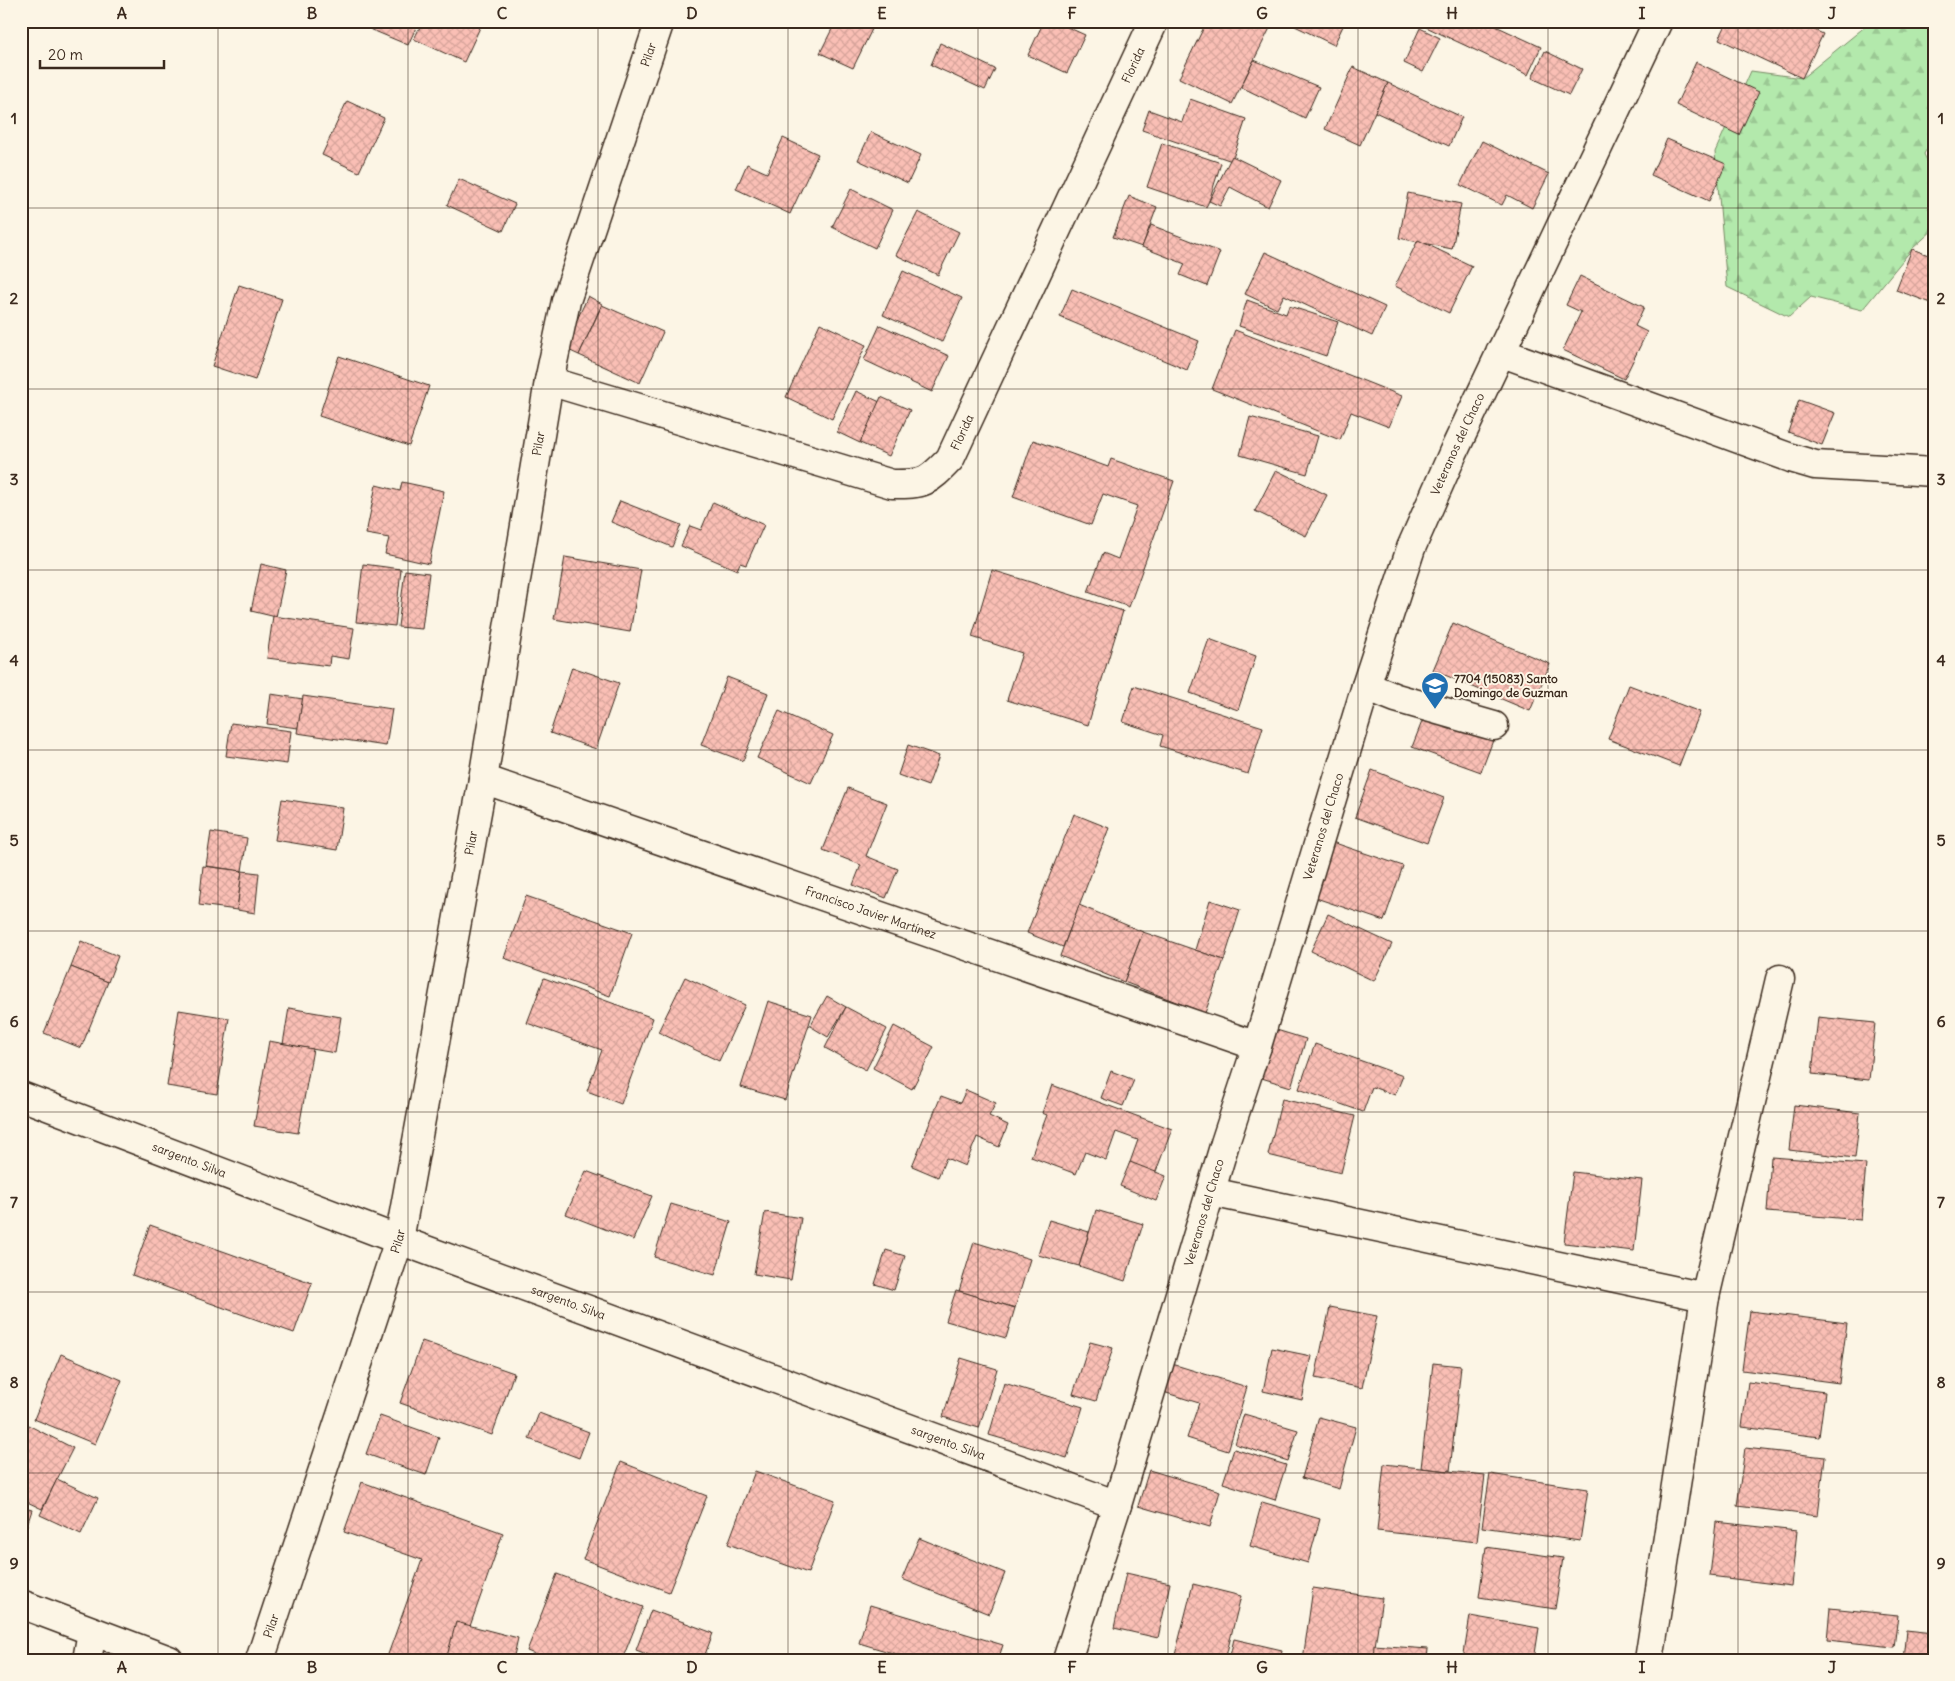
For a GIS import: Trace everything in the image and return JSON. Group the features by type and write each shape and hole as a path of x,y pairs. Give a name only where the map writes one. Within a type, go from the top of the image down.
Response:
{"street":[{"name":"Pilar","path":"260,1660 399,1240 483,778 549,381 566,301 660,21"},
{"name":"Florida","path":"549,381 892,484 918,484 934,476 950,458 1154,21"},
{"name":"Veteranos del Chaco","path":"1067,1660 1117,1505 1225,1143 1257,1046 1366,686 1411,548 1500,352 1658,21"},
{"path":"1500,352 1807,463 1837,467 1934,472"},
{"path":"1366,686 1396,698 1494,726"},
{"name":"Francisco Javier Martínez","path":"483,778 1257,1046"},
{"path":"1649,1660 1705,1297 1780,979"},
{"name":"sargento. Silva","path":"21,1096 399,1240 1117,1505"},
{"path":"1211,1192 1705,1297"},
{"path":"21,1604 169,1660"},
{"path":"87,1660 92,1632"}],"green space":[{"path":"1872,21 1934,21 1934,136 1924,154 1934,176 1934,229 1912,249 1862,310 1811,297 1789,317 1727,287 1715,152 1751,71 1802,78"}],"building":[{"path":"373,21 419,21 408,45 370,29"},
{"path":"423,21 483,21 464,62 414,39"},
{"path":"836,21 876,21 853,68 820,53"},
{"path":"1044,21 1054,21 1085,35 1067,73 1028,55"},
{"path":"1207,21 1262,21 1271,26 1232,104 1179,78"},
{"path":"1298,21 1332,21 1343,26 1334,45 1295,26"},
{"path":"1427,21 1485,21 1541,47 1528,75 1424,26"},
{"path":"1728,21 1795,21 1823,34 1802,78 1719,39"},
{"path":"1420,28 1440,38 1423,72 1404,63"},
{"path":"940,43 995,69 985,90 931,65"},
{"path":"1545,51 1582,69 1569,95 1532,78"},
{"path":"1254,60 1319,87 1305,118 1241,87"},
{"path":"1696,62 1759,92 1739,135 1676,105"},
{"path":"1353,67 1388,83 1360,145 1325,129"},
{"path":"1388,83 1462,117 1449,146 1375,112"},
{"path":"1190,99 1246,119 1232,161 1142,130 1149,110 1182,122"},
{"path":"347,101 384,118 359,172 322,155"},
{"path":"871,132 921,155 908,183 858,160"},
{"path":"783,138 818,154 790,214 736,189 747,164 767,173"},
{"path":"1667,139 1726,164 1709,201 1651,175"},
{"path":"1482,141 1549,174 1532,208 1507,195 1502,205 1460,185"},
{"path":"1162,143 1221,163 1206,207 1147,187"},
{"path":"1232,156 1281,180 1268,207 1230,187 1220,206 1209,201"},
{"path":"459,179 515,204 503,231 447,205"},
{"path":"851,189 893,210 875,248 832,227"},
{"path":"1408,193 1461,204 1452,249 1399,238"},
{"path":"1129,196 1157,207 1142,247 1113,237"},
{"path":"918,212 959,232 938,275 896,255"},
{"path":"1151,225 1220,252 1207,286 1180,275 1185,264 1142,247"},
{"path":"1418,240 1472,266 1449,313 1395,286"},
{"path":"1912,249 1934,257 1934,304 1896,290"},
{"path":"1265,252 1385,307 1372,336 1284,295 1277,309 1245,294"},
{"path":"903,271 962,298 942,342 883,315"},
{"path":"1580,276 1644,307 1635,326 1647,332 1624,379 1563,350 1581,312 1566,305"},
{"path":"239,285 282,299 255,380 212,366"},
{"path":"1072,289 1199,341 1187,370 1060,317"},
{"path":"588,296 602,304 579,355 564,348"},
{"path":"1247,300 1286,314 1289,306 1338,322 1326,356 1239,326"},
{"path":"602,305 663,332 640,383 579,355"},
{"path":"820,323 866,345 832,419 786,397"},
{"path":"880,325 949,356 932,392 864,360"},
{"path":"1235,330 1402,396 1389,427 1351,412 1340,440 1212,389"},
{"path":"339,356 429,386 409,446 319,416"},
{"path":"856,391 880,402 860,443 837,432"},
{"path":"881,397 910,410 889,456 860,443"},
{"path":"1799,400 1835,413 1822,445 1788,432"},
{"path":"1250,417 1318,436 1307,474 1240,455"},
{"path":"1033,440 1108,467 1111,459 1174,481 1129,607 1088,592 1103,553 1118,559 1137,506 1103,494 1091,525 1013,497"},
{"path":"1276,470 1327,495 1306,536 1255,511"},
{"path":"402,482 444,491 429,564 385,554 389,538 366,534 376,485 400,491"},
{"path":"620,501 681,525 672,547 611,522"},
{"path":"713,502 764,525 746,565 740,563 737,570 681,546 690,526 701,530"},
{"path":"565,557 641,570 630,632 554,619"},
{"path":"261,564 286,570 276,617 251,611"},
{"path":"363,564 401,569 395,626 356,622"},
{"path":"405,570 429,573 422,629 398,627"},
{"path":"992,570 1123,611 1088,725 1007,700 1022,653 972,637"},
{"path":"273,616 354,628 349,659 330,656 329,666 267,658"},
{"path":"1453,623 1550,664 1530,711 1433,670"},
{"path":"1209,639 1256,656 1238,710 1190,693"},
{"path":"572,667 619,683 596,749 550,733"},
{"path":"727,677 768,693 743,761 701,745"},
{"path":"1629,685 1700,712 1679,766 1608,739"},
{"path":"1134,686 1263,727 1248,774 1160,746 1163,735 1123,722"},
{"path":"271,694 303,699 298,728 267,724"},
{"path":"303,696 392,709 386,746 297,733"},
{"path":"1427,709 1495,735 1481,772 1412,747"},
{"path":"779,711 833,735 811,783 757,758"},
{"path":"231,723 291,731 287,764 226,756"},
{"path":"908,745 939,756 928,786 898,775"},
{"path":"1372,770 1444,798 1427,843 1355,817"},
{"path":"848,788 887,803 866,856 898,869 886,898 853,885 861,865 823,850"},
{"path":"282,799 343,808 337,850 275,840"},
{"path":"1074,814 1109,828 1063,947 1027,933"},
{"path":"211,832 247,838 242,871 206,866"},
{"path":"1332,842 1403,866 1384,921 1313,897"},
{"path":"203,866 242,871 237,910 199,905"},
{"path":"242,871 259,873 255,913 237,910"},
{"path":"526,896 632,933 610,996 504,958"},
{"path":"1210,900 1240,910 1224,960 1195,950"},
{"path":"1079,905 1143,932 1124,982 1060,956"},
{"path":"1328,914 1392,944 1374,981 1311,951"},
{"path":"1143,932 1224,960 1205,1013 1124,982"},
{"path":"81,941 118,956 108,982 71,967"},
{"path":"71,967 108,982 81,1048 44,1033"},
{"path":"685,977 745,1005 719,1061 658,1032"},
{"path":"544,978 653,1018 621,1104 587,1091 602,1050 527,1023"},
{"path":"827,996 846,1007 828,1037 810,1026"},
{"path":"768,1001 812,1015 785,1100 741,1087"},
{"path":"846,1007 887,1029 866,1070 825,1048"},
{"path":"289,1008 341,1017 335,1053 283,1044"},
{"path":"179,1010 229,1018 217,1094 167,1086"},
{"path":"1818,1017 1875,1023 1869,1080 1812,1074"},
{"path":"894,1026 934,1047 912,1089 873,1068"},
{"path":"1270,1028 1306,1039 1291,1087 1255,1076"},
{"path":"269,1041 313,1049 298,1133 254,1126"},
{"path":"1315,1044 1403,1076 1395,1095 1372,1087 1363,1112 1299,1089"},
{"path":"1111,1071 1134,1080 1123,1106 1101,1098"},
{"path":"1052,1085 1172,1129 1155,1174 1129,1165 1138,1140 1116,1132 1106,1160 1085,1152 1076,1174 1031,1157 1047,1115 1042,1113"},
{"path":"966,1090 996,1103 989,1116 1008,1125 999,1147 977,1137 965,1166 946,1158 938,1177 912,1166 941,1096 960,1103"},
{"path":"1282,1099 1355,1116 1341,1173 1268,1155"},
{"path":"1794,1105 1860,1113 1855,1158 1789,1150"},
{"path":"1771,1157 1866,1164 1861,1220 1767,1212"},
{"path":"1130,1162 1166,1176 1156,1201 1120,1186"},
{"path":"586,1171 652,1196 633,1240 566,1214"},
{"path":"1573,1172 1642,1180 1634,1251 1564,1243"},
{"path":"671,1204 731,1222 715,1275 654,1257"},
{"path":"1096,1210 1143,1224 1125,1281 1079,1266"},
{"path":"765,1212 801,1218 791,1280 754,1274"},
{"path":"1049,1220 1089,1232 1079,1266 1038,1255"},
{"path":"150,1225 312,1283 294,1333 132,1275"},
{"path":"974,1242 1030,1259 1015,1308 959,1291"},
{"path":"886,1250 905,1256 894,1290 875,1284"},
{"path":"956,1290 1015,1308 1006,1338 946,1321"},
{"path":"1330,1307 1377,1316 1362,1388 1315,1378"},
{"path":"1750,1311 1847,1323 1839,1383 1742,1370"},
{"path":"422,1341 514,1373 492,1435 400,1403"},
{"path":"1090,1342 1113,1348 1096,1401 1073,1394"},
{"path":"1272,1348 1311,1356 1302,1400 1263,1391"},
{"path":"61,1354 122,1380 95,1444 34,1419"},
{"path":"961,1358 997,1369 979,1428 943,1417"},
{"path":"1169,1363 1247,1387 1228,1451 1187,1438 1199,1403 1160,1391"},
{"path":"1433,1363 1461,1366 1450,1471 1421,1468"},
{"path":"1748,1382 1825,1392 1819,1437 1742,1427"},
{"path":"1004,1383 1083,1407 1067,1458 989,1435"},
{"path":"539,1413 589,1432 579,1458 529,1439"},
{"path":"1244,1414 1298,1430 1288,1461 1235,1444"},
{"path":"380,1416 439,1437 426,1475 366,1454"},
{"path":"1319,1417 1356,1427 1339,1489 1302,1478"},
{"path":"26,1424 73,1448 42,1509 21,1499 21,1434"},
{"path":"1745,1448 1825,1457 1818,1516 1737,1506"},
{"path":"1234,1449 1286,1465 1275,1500 1223,1483"},
{"path":"621,1462 707,1496 669,1592 583,1559"},
{"path":"1384,1464 1485,1475 1477,1542 1377,1531"},
{"path":"1149,1470 1220,1491 1210,1527 1138,1506"},
{"path":"755,1471 835,1500 808,1573 728,1544"},
{"path":"1490,1474 1588,1489 1580,1541 1482,1527"},
{"path":"57,1479 98,1498 81,1534 40,1515"},
{"path":"362,1482 503,1533 458,1660 386,1660 422,1560 344,1532"},
{"path":"1262,1502 1320,1519 1308,1563 1250,1546"},
{"path":"21,1507 32,1510 21,1543"},
{"path":"1716,1522 1797,1531 1791,1586 1710,1576"},
{"path":"919,1538 1005,1573 989,1614 902,1579"},
{"path":"1486,1547 1563,1558 1555,1609 1479,1597"},
{"path":"1126,1573 1170,1583 1158,1638 1114,1628"},
{"path":"557,1574 643,1607 622,1660 550,1660 527,1651"},
{"path":"1193,1584 1241,1596 1225,1660 1193,1660 1175,1655"},
{"path":"1313,1588 1382,1598 1373,1660 1303,1660"},
{"path":"870,1605 1003,1645 998,1660 916,1660 859,1643"},
{"path":"1830,1608 1898,1615 1894,1647 1827,1640"},
{"path":"651,1610 713,1633 703,1660 662,1660 636,1650"},
{"path":"1470,1616 1539,1628 1534,1660 1463,1660"},
{"path":"456,1622 518,1638 513,1660 446,1660"},
{"path":"1906,1630 1934,1633 1934,1660 1903,1660"},
{"path":"1234,1639 1282,1650 1280,1660 1229,1660"},
{"path":"1374,1645 1428,1649 1427,1660 1373,1660"}],"place":[{"name":"7704 (15083) Santo Domingo de Guzman","path":"1435,710"}]}
